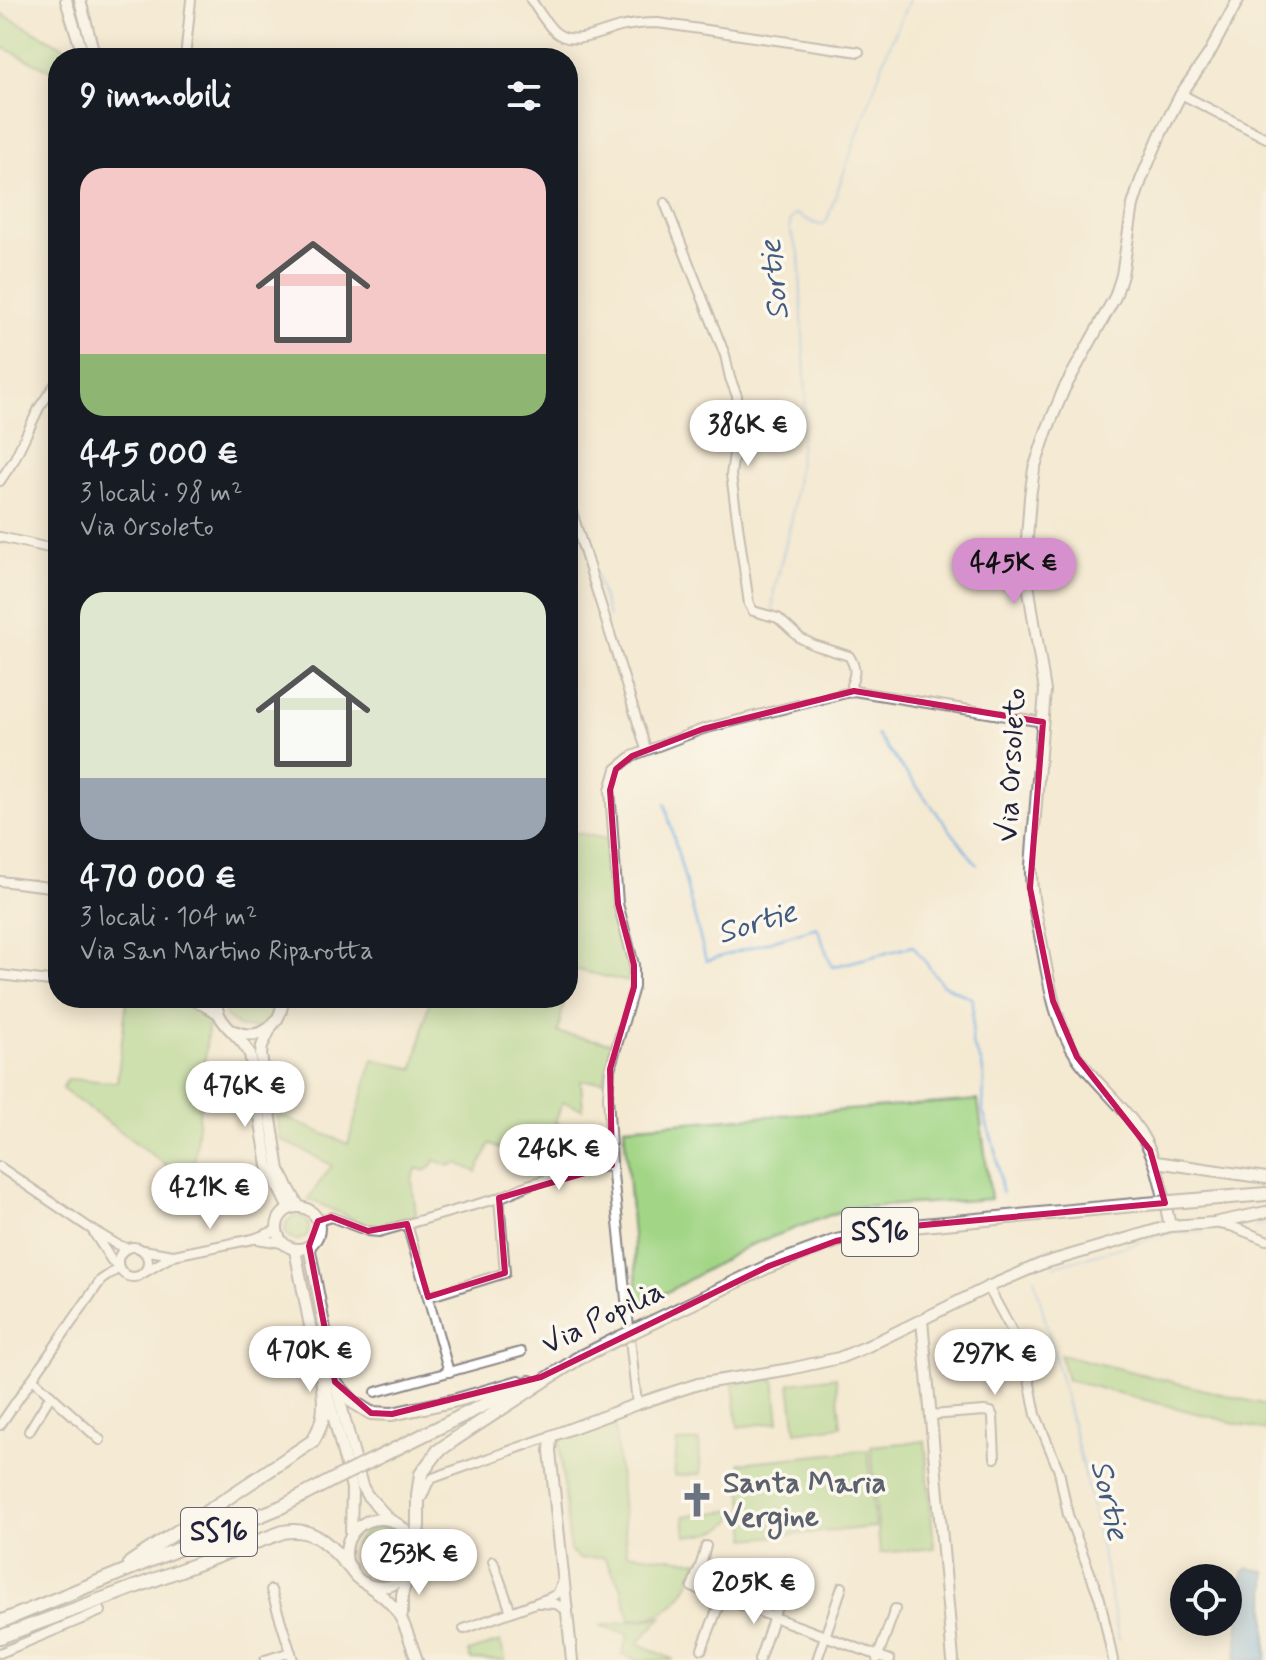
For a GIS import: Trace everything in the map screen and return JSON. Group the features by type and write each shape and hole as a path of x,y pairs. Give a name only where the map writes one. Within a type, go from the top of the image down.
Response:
{"main road":[{"name":"Via Popilia","path":"0,1622 281,1507 769,1266 836,1241 902,1227 1266,1194"},
{"path":"415,1557 419,1483 421,1474 438,1451 582,1356"},
{"path":"97,1583 313,1441 323,1425 322,1375"},
{"path":"335,1382 353,1402 371,1413 392,1414 541,1377"},
{"path":"0,1637 293,1530 321,1539 350,1568"}],"street":[{"path":"66,0 81,48"},
{"path":"80,0 92,48"},
{"path":"186,48 191,0"},
{"path":"531,0 555,32 569,39 641,23 658,23 859,52"},
{"name":"Via Orsoleto","path":"1170,1226 1156,1162 1134,1123 1077,1057 1066,1038 1053,1001 1030,888 1045,691 1028,584 1028,525 1034,469 1064,389 1115,297 1141,180 1181,94 1209,54 1238,0"},
{"path":"1181,94 1266,138"},
{"path":"665,203 725,355 737,396 737,433 731,475 749,604 753,611 778,618 800,638 849,656 856,674 851,685 854,691"},
{"path":"0,481 48,395"},
{"path":"578,531 646,749"},
{"path":"0,537 48,548"},
{"path":"637,1404 612,1165 608,1096 610,1069 634,987 634,965 618,904 610,790 616,769 646,749 703,729 854,691 1043,722"},
{"path":"0,881 48,887"},
{"path":"0,975 48,981"},
{"path":"207,1008 218,1014"},
{"path":"217,1008 223,1023 244,1042 250,1054 268,1166 294,1208"},
{"path":"282,1008 262,1046 261,1055 279,1170 294,1208"},
{"path":"232,1030 252,1035 271,1027"},
{"path":"1156,1162 1266,1178"},
{"path":"318,1221 331,1217 379,1232 499,1198 564,1174 612,1165"},
{"path":"1,1171 116,1244 174,1255"},
{"path":"428,1297 505,1273 499,1198"},
{"path":"253,1239 282,1243 301,1250 318,1235 318,1221 310,1211 294,1208 280,1217 277,1230 282,1243"},
{"path":"418,1509 424,1489 433,1478 637,1404 709,1381 839,1358 1041,1264 1170,1226 1214,1223 1266,1212"},
{"path":"1214,1223 1231,1226 1266,1240"},
{"path":"407,1224 449,1372"},
{"path":"91,1229 112,1261 129,1277 138,1277 174,1255 253,1239 277,1230"},
{"path":"309,1246 335,1382 362,1486 390,1520 409,1534 415,1550 402,1595 403,1620"},
{"path":"118,1267 118,1257 126,1248"},
{"path":"142,1250 148,1258 145,1272"},
{"path":"295,1250 310,1326 352,1488 351,1535 346,1557 354,1575 390,1601 403,1620 417,1660"},
{"path":"0,1425 101,1280 118,1267"},
{"path":"988,1287 1024,1353 1036,1415 1059,1471 1068,1515 1100,1599 1113,1660"},
{"path":"922,1320 953,1660"},
{"path":"376,1392 521,1352"},
{"path":"33,1379 100,1440"},
{"path":"29,1431 51,1395"},
{"path":"931,1415 991,1412 995,1458"},
{"path":"551,1436 572,1660"},
{"path":"351,1535 368,1521 379,1518 390,1520"},
{"path":"706,1546 692,1587 890,1660"},
{"path":"493,1561 511,1612"},
{"path":"759,1660 790,1569"},
{"path":"702,1649 732,1571"},
{"path":"367,1585 391,1586 409,1572"},
{"path":"464,1629 549,1598 557,1594 563,1581"},
{"path":"817,1660 842,1587"},
{"path":"265,1660 292,1656 271,1590"},
{"path":"549,1598 565,1605"},
{"path":"535,1604 565,1605"},
{"path":"878,1658 895,1609"},
{"path":"0,1653 101,1611"}],"highlighted area":[{"path":"854,691 1043,722 1030,888 1053,1001 1077,1057 1150,1150 1165,1203 902,1227 836,1241 769,1266 541,1377 392,1414 371,1413 335,1382 309,1246 318,1221 331,1217 368,1231 407,1224 428,1297 505,1273 499,1198 612,1165 610,1069 634,987 634,965 618,904 610,790 616,769 632,756 703,729"}],"green space":[{"path":"0,13 66,48 48,48 48,69 0,46"},
{"path":"578,833 607,839 614,911 629,966 628,982 578,970"},
{"path":"126,1008 198,1008 203,1011 209,1019 193,1173 184,1178 62,1089 67,1079 117,1082"},
{"path":"224,1008 274,1008 268,1020 249,1028 230,1020"},
{"path":"428,1008 563,1008 558,1033 613,1043 604,1081 581,1081 583,1109 563,1102 555,1122 575,1132 567,1147 533,1133 520,1157 490,1144 477,1172 457,1163 449,1166 435,1160 432,1167 424,1171 417,1168 412,1179 416,1215 378,1226 366,1225 308,1199 332,1165 280,1139 277,1114 348,1144 373,1059 414,1069"},
{"path":"978,1100 991,1199 849,1208 748,1246 639,1308 624,1127"},
{"path":"297,1216 306,1219 309,1228 306,1237 297,1240 288,1237 285,1228 288,1219"},
{"path":"1060,1354 1266,1405 1266,1431 1067,1380"},
{"path":"836,1377 841,1426 796,1432 790,1383"},
{"path":"774,1379 779,1422 738,1427 733,1384"},
{"path":"602,1422 614,1424 615,1429 627,1553 698,1561 677,1600 664,1612 649,1618 630,1620 621,1587 604,1557 580,1559 570,1551 559,1440"},
{"path":"699,1441 701,1474 674,1476 677,1442"},
{"path":"925,1441 934,1548 880,1553 871,1446"},
{"path":"868,1450 875,1527 747,1539 740,1463"},
{"path":"737,1510 723,1528 686,1536 684,1516"},
{"path":"380,1527 399,1534 406,1553 399,1572 380,1579 361,1572 354,1553 361,1534"},
{"path":"662,1617 638,1643 674,1660 639,1660 622,1655 628,1634 599,1626"},
{"path":"500,1642 506,1660 471,1660 468,1652"}],"water":[{"path":"1248,1568 1266,1571 1266,1660 1236,1660 1238,1636 1242,1636 1243,1572"}],"waterway":[{"name":"Sortie","path":"773,610 774,591 792,518 806,398 799,253 790,231 790,221 795,214 819,225 827,220 888,49 909,0"},
{"name":"Sortie","path":"578,518 587,546"},
{"name":"Sortie","path":"590,554 609,618"},
{"name":"Sortie","path":"877,735 977,865"},
{"name":"Sortie","path":"665,804 706,961 817,927 832,967 913,946 942,984 973,999 972,1044 984,1075 983,1112 996,1151 1002,1194"},
{"name":"Sortie","path":"1254,1227 1266,1224"},
{"name":"Sortie","path":"1054,1266 1173,1233 1204,1232"},
{"name":"Sortie","path":"1034,1277 1091,1503 1119,1640"}],"place":[{"name":"Santa Maria Vergine","path":"697,1500"}]}
